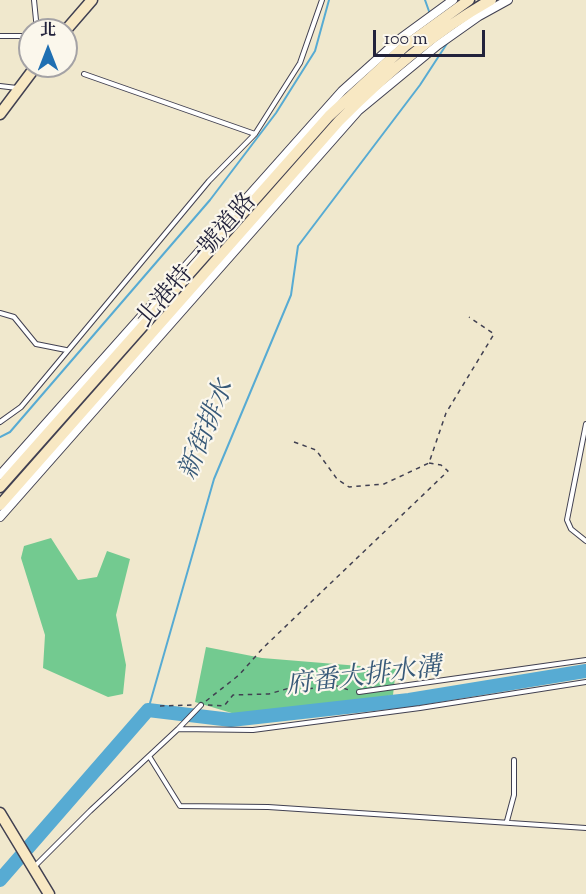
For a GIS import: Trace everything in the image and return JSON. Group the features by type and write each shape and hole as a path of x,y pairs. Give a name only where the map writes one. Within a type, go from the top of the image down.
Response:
{"street":[{"path":"76,18 92,0"},
{"path":"445,23 453,0"},
{"path":"430,34 469,0"},
{"path":"430,34 445,23 491,0"},
{"path":"445,23 507,0"},
{"name":"北港特一號道路","path":"0,475 342,91 374,61 430,34"},
{"name":"北港特一號道路","path":"0,487 329,116 372,74 430,34"},
{"name":"北港特一號道路","path":"0,505 339,121 430,34"},
{"name":"北港特一號道路","path":"0,517 358,111 430,34"},
{"path":"0,114 27,78"},
{"path":"2,822 49,894"}],"lane":[{"path":"34,0 36,18"},
{"path":"0,422 21,407 66,350 209,181 255,134 300,63 322,0"},
{"path":"0,36 18,36"},
{"path":"84,74 255,134"},
{"path":"0,86 19,88"},
{"path":"0,313 14,317 36,344 66,350"},
{"path":"586,424 567,520 571,529 586,541"},
{"path":"359,692 586,660"},
{"path":"178,729 253,730 420,708 586,682"},
{"path":"33,867 201,705"},
{"path":"149,756 180,806 268,807 586,828"},
{"path":"507,821 514,795 514,760"}],"path":[{"path":"429,464 446,413 494,334 469,317"},
{"path":"201,705 239,675 262,648 448,471 441,465 429,464 384,484 349,487 338,479 316,450 294,442"},
{"path":"160,706 224,706 233,695 269,694 300,685 307,689 334,685 346,691 359,692"}],"green space":[{"path":"51,538 78,580 97,577 107,551 130,559 116,615 126,665 123,694 108,697 43,668 45,635 21,558 24,546"},
{"path":"206,647 262,658 396,669 393,695 349,703 235,714 195,702"}],"waterway":[{"path":"0,437 10,432 210,200 276,113 315,51 329,0"},
{"name":"新街排水","path":"425,0 430,14"},
{"name":"新街排水","path":"148,710 214,479 291,295 298,246 420,85 448,42"},
{"name":"府番大排水溝","path":"0,880 148,710 231,720 409,700 586,671"}]}
